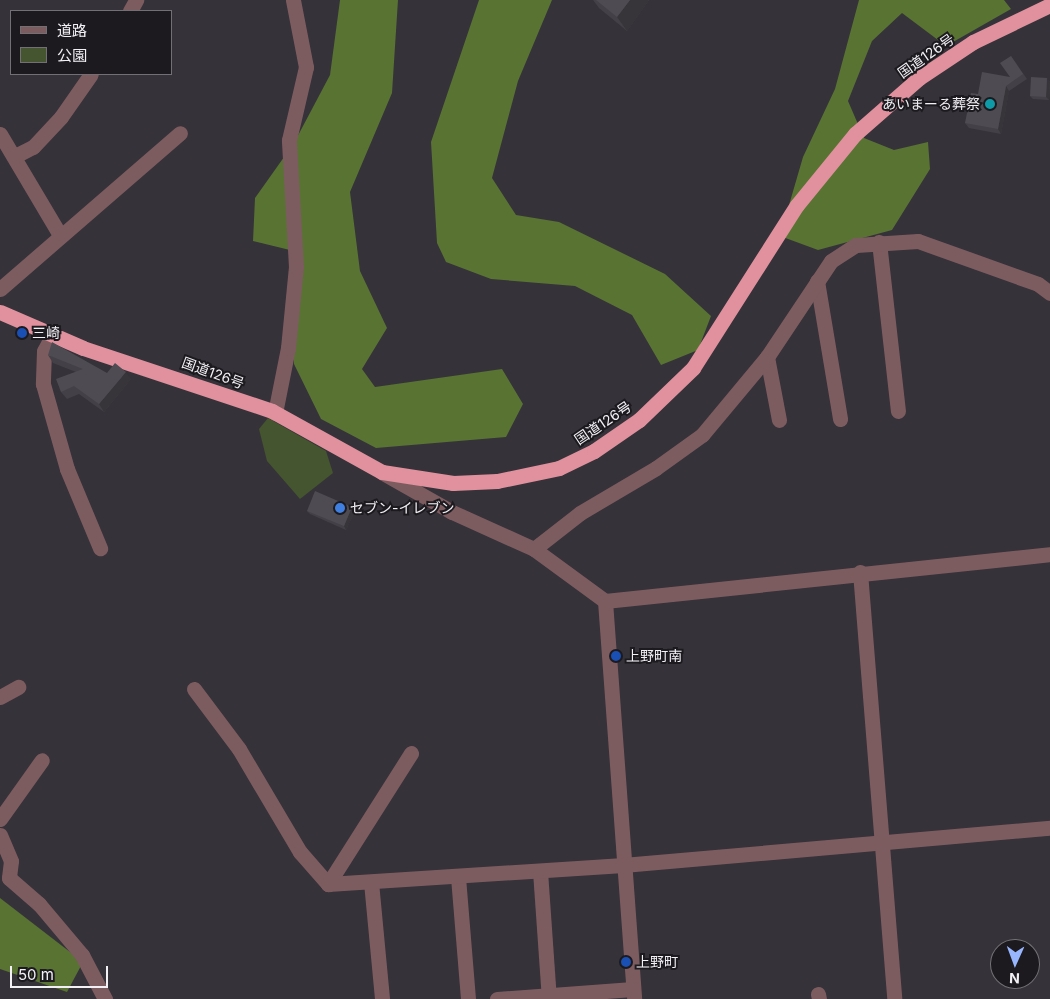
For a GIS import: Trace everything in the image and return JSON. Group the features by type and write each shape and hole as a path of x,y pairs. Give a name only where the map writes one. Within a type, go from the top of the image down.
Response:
{"highway":[{"name":"国道126号","path":"0,312 52,336 275,413 382,472 453,483 497,481 559,468 594,451 639,420 693,368 797,205 855,134 919,78 973,42 1050,5"}],"street":[{"path":"275,413 288,348 296,267 289,140 306,67 293,0"},
{"path":"15,156 33,147 61,117 90,75"},
{"path":"0,289 60,235 180,133"},
{"path":"0,134 15,156 60,235"},
{"path":"534,549 580,513 656,468 702,434 767,357 831,261 856,245 879,242 918,241 1038,284 1050,293"},
{"path":"879,242 898,411"},
{"path":"817,281 840,419"},
{"path":"52,336 44,350 43,384 67,469 100,548"},
{"path":"767,357 779,420"},
{"path":"382,472 452,512 534,549 605,601 860,572 1050,554"},
{"path":"860,572 894,999"},
{"path":"497,999 634,994 605,601"},
{"path":"0,697 18,686"},
{"path":"194,689 238,749 300,852 328,884"},
{"path":"328,884 412,754"},
{"path":"0,819 42,760"},
{"path":"328,884 623,865 1050,828"},
{"path":"0,834 9,853 9,878 39,904 82,955 104,999"},
{"path":"540,871 549,997"},
{"path":"458,876 468,999"},
{"path":"371,882 382,999"}],"green space":[{"path":"340,0 398,0 392,93 350,192 360,271 387,328 362,369 375,387 502,369 523,404 506,437 376,448 321,419 294,364 294,251 253,241 255,198 294,143 330,75"},
{"path":"479,0 552,0 518,81 492,178 516,215 559,222 665,274 711,316 698,350 661,365 632,315 575,286 491,279 446,262 437,243 431,142"},
{"path":"859,0 1004,0 1011,9 946,46 902,13 872,41 848,101 864,138 894,150 928,142 930,169 892,230 818,250 780,236 803,157 835,89"},
{"path":"268,418 326,451 333,473 300,499 267,461 259,429"},
{"path":"0,898 83,962 67,992 0,969"}],"building":[{"path":"596,0 630,0 617,17"},
{"name":"あいまーる葬祭","path":"1011,56 1023,74 1006,86 998,129 965,123 971,93 978,94 982,72 1010,77 1000,63"},
{"path":"1031,77 1047,78 1046,97 1030,96"},
{"path":"52,342 107,373 115,363 126,372 99,404 74,386 61,392 56,379 83,369 48,355"},
{"path":"315,491 352,507 344,526 307,511"}],"place":[{"name":"あいまーる葬祭","path":"990,104"},
{"name":"三崎","path":"22,333"},
{"name":"セブン-イレブン","path":"340,508"},
{"name":"上野町南","path":"616,656"},
{"name":"上野町","path":"626,962"}]}
